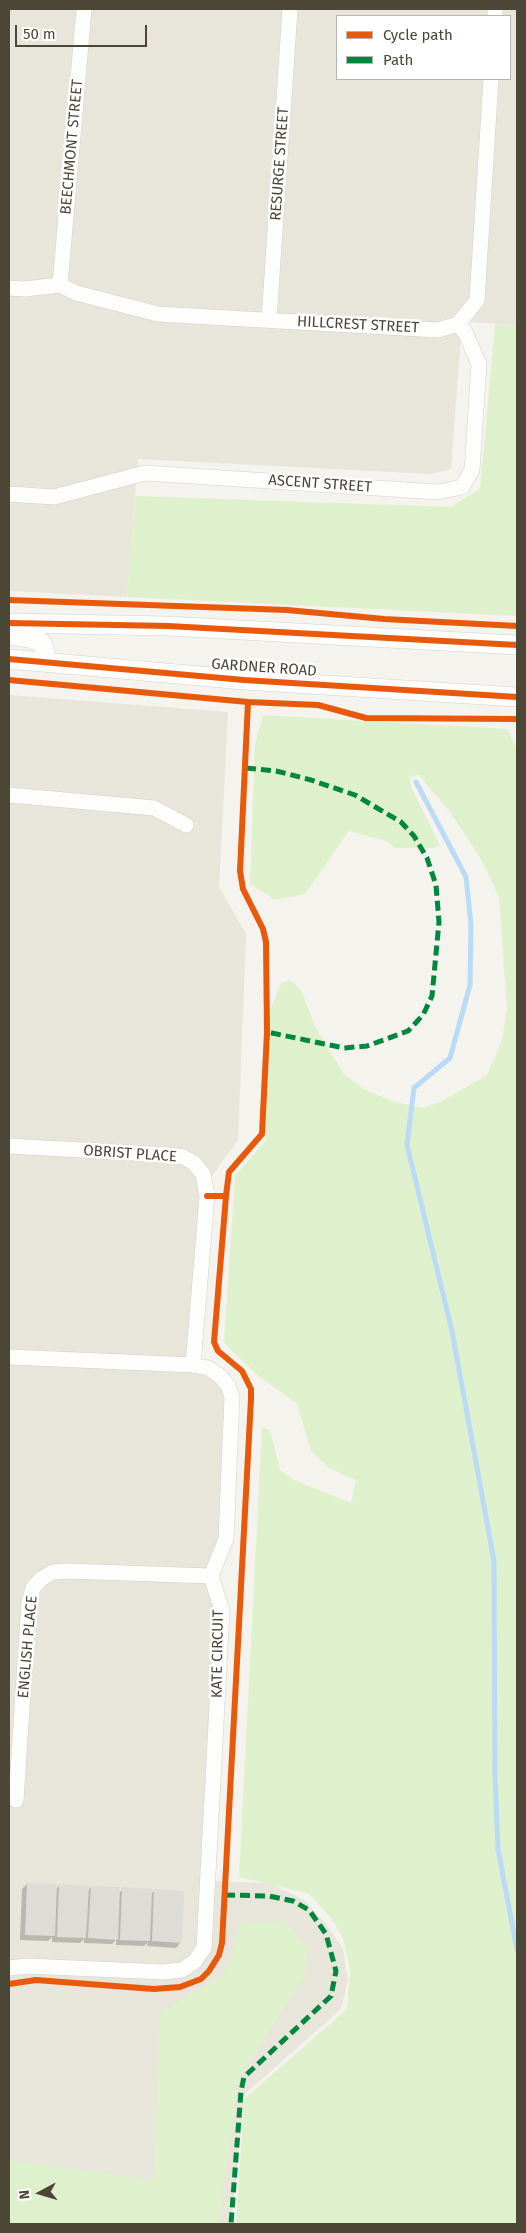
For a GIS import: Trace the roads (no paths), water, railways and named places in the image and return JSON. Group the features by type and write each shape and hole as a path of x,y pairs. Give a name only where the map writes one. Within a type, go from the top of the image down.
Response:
{"street":[{"name":"BEECHMONT STREET","path":"60,285 84,9"},
{"name":"RESURGE STREET","path":"269,320 290,9"},
{"path":"458,324 477,300 491,80"},
{"name":"HILLCREST STREET","path":"9,288 25,289 60,285 76,293 158,314 438,330 458,324"},
{"name":"ASCENT STREET","path":"9,494 54,497 145,473 438,492 462,487 472,470 480,364 465,332 458,324"},
{"path":"9,623 178,627 517,645"},
{"path":"9,635 33,639 42,643 45,651 44,661"},
{"name":"GARDNER ROAD","path":"9,659 244,680 517,697"},
{"path":"9,795 154,808 186,825"},
{"name":"OBRIST PLACE","path":"9,1146 170,1155 183,1157 194,1163 203,1174 207,1196 193,1365"},
{"path":"9,1357 193,1365 208,1368 220,1376 228,1385 232,1397 226,1539 211,1576"},
{"name":"ENGLISH PLACE","path":"16,1800 29,1602 33,1588 41,1579 53,1572 67,1571 211,1576"},
{"name":"KATE CIRCUIT","path":"9,1968 28,1966 163,1972 182,1970 194,1962 204,1948 222,1610 211,1576"}],"waterway":[{"path":"416,782 466,877 471,925 470,985 450,1058 414,1088 407,1145 452,1331 494,1561 495,1777 498,1849 517,1950"}]}
